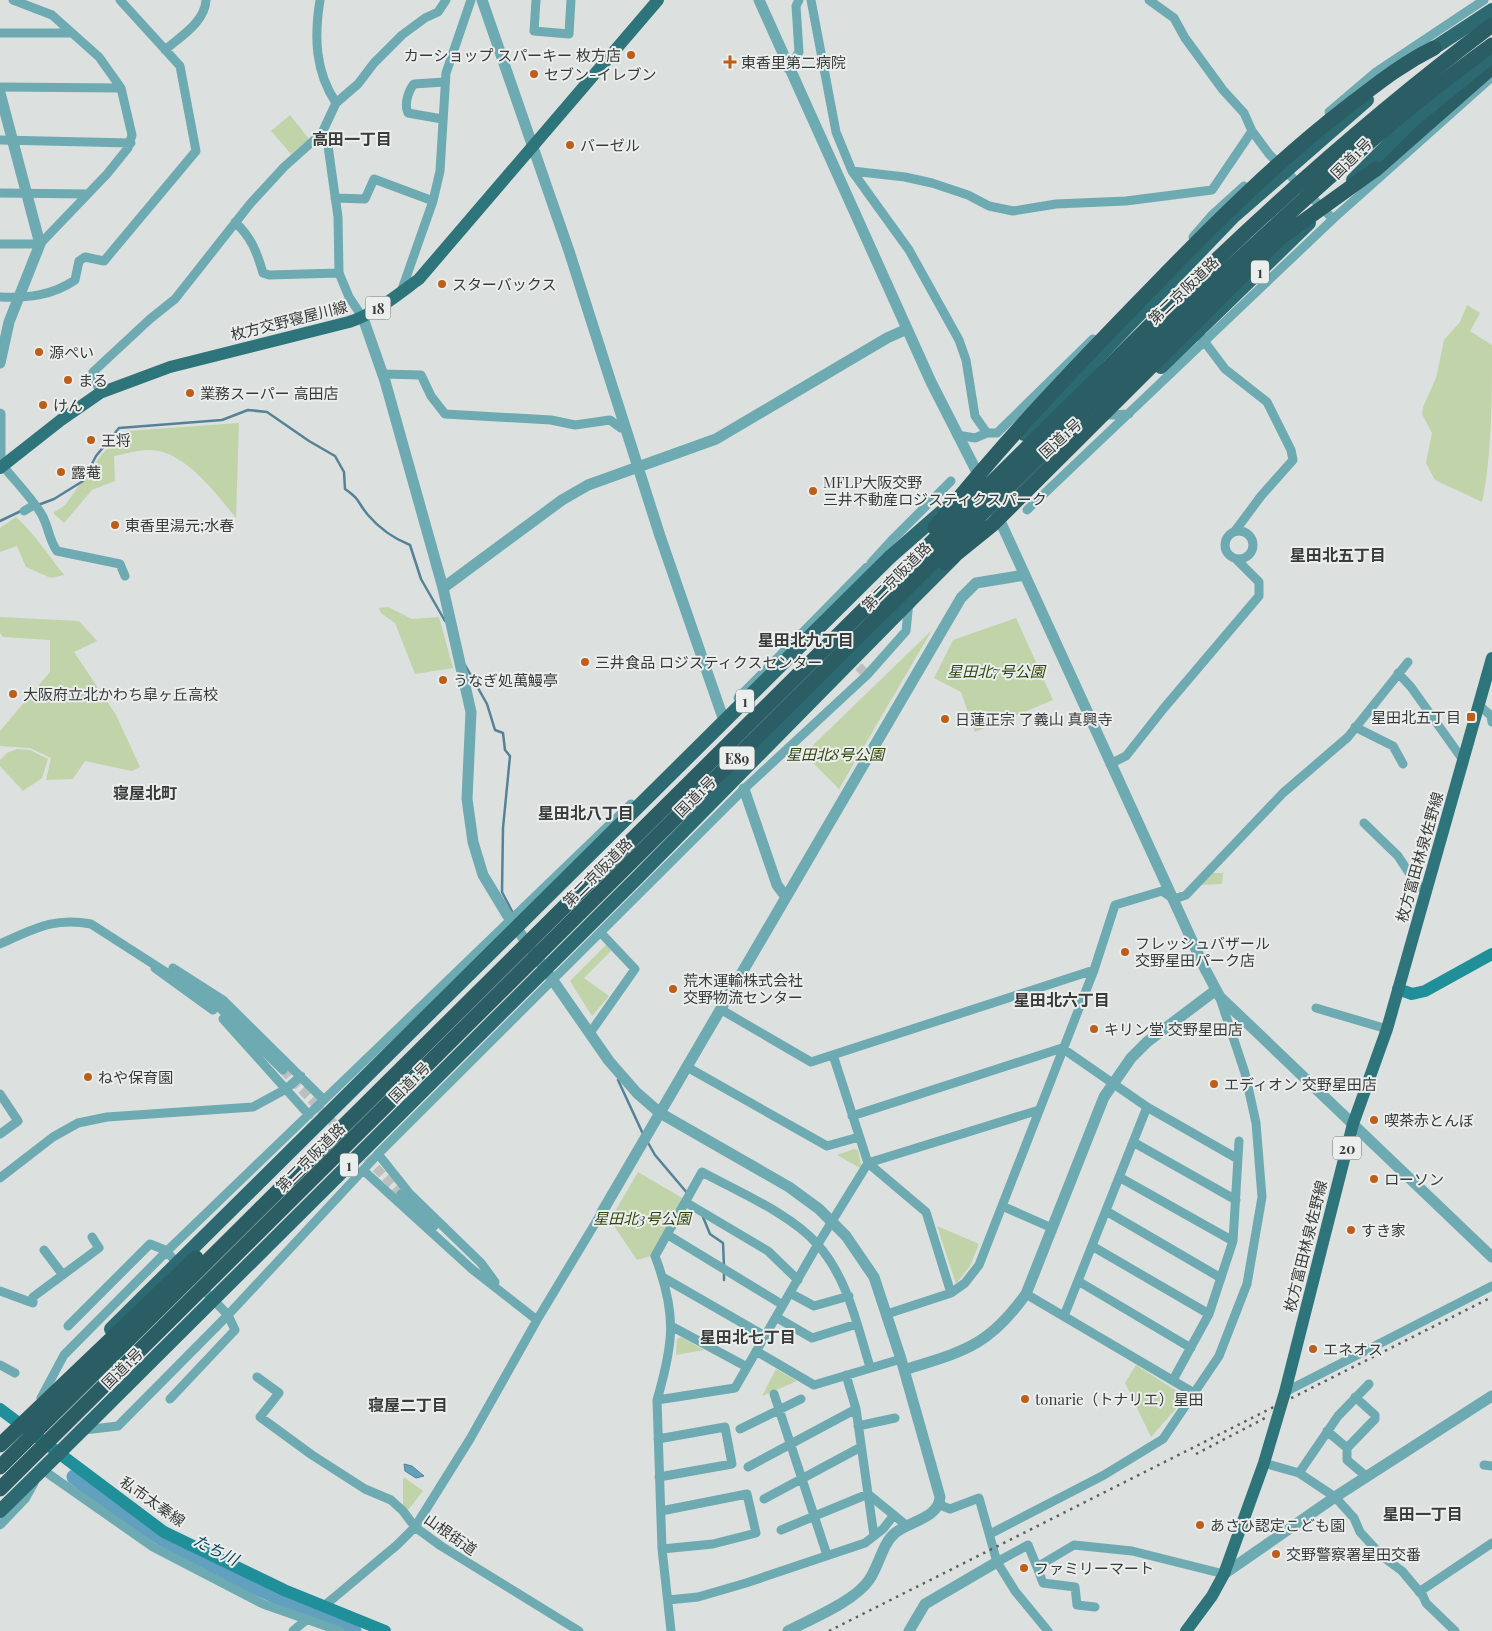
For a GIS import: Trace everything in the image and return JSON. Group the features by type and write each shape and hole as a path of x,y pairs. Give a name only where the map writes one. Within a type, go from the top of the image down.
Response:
{"highway":[{"name":"国道1号","path":"0,1438 890,557 980,478 1234,216 1373,94 1434,48 1492,10"},
{"name":"第二京阪道路","path":"0,1467 1111,364 1289,191 1426,75 1492,25"},
{"name":"第二京阪道路","path":"0,1490 365,1127 906,598 1212,285 1298,204 1443,80 1492,45"},
{"path":"890,584 970,483 1049,395 1211,227 1312,134 1404,63 1434,48"},
{"name":"国道1号","path":"0,1511 84,1430 596,918 906,598 997,514 1028,489 1110,415 1228,303 1413,120 1492,56"},
{"path":"906,598 992,525 1280,238 1376,169 1492,67"},
{"path":"0,1445 263,1194 352,1117"},
{"path":"0,1498 303,1203 365,1127"}],"main road":[{"name":"枚方交野寝屋川線","path":"2,467 61,420 100,393 170,367 363,318 401,292 418,279 658,0"},
{"name":"枚方富田林泉佐野線","path":"1186,1631 1212,1596 1224,1574 1264,1463 1285,1392 1353,1124 1387,1029 1492,658"},
{"path":"1398,989 1412,994 1425,991 1492,954"},
{"name":"私市太秦線","path":"0,1409 164,1532 260,1579 385,1631"}],"street":[{"path":"0,362 9,322 40,244 107,174 131,143 131,127 121,88 99,57 52,15 13,0"},
{"path":"0,297 18,298 60,290 74,280 79,261 85,257 104,261 196,151 180,66 120,0"},
{"path":"165,50 200,19 205,9 206,0"},
{"path":"320,0 316,26 318,60 326,87 336,103"},
{"path":"100,393 93,372 150,319 175,299 235,222 284,167 322,133 336,103 358,84 374,63 402,35 425,18 438,12 446,0"},
{"path":"401,292 433,201 440,171 444,82 471,0"},
{"path":"482,0 569,251 625,427 722,715"},
{"path":"536,0 534,31 569,34 571,0"},
{"path":"759,0 788,69 907,329 997,514 1110,764 1218,994 1245,1073 1256,1123 1262,1197 1247,1284 1219,1356 1163,1438 1154,1446 1104,1475 990,1534"},
{"path":"788,69 799,52 796,6 799,0"},
{"path":"811,0 836,132 852,171 909,250 959,340 966,360 975,416 987,433"},
{"path":"1149,0 1174,18 1184,38 1206,68 1244,113 1252,132 1274,159 1333,220"},
{"path":"957,435 975,438 987,433 997,433 1157,276 1213,214 1274,159 1376,72 1484,0"},
{"path":"0,33 72,33"},
{"path":"1027,510 1130,414 1204,340 1333,220 1492,77"},
{"path":"442,119 408,113 406,109 410,89 414,84 444,82"},
{"path":"0,87 121,88"},
{"path":"0,93 6,140 28,193 40,244"},
{"path":"852,171 905,177 932,183 968,195 989,206 1013,211 1056,204 1126,201 1212,190 1252,132"},
{"path":"322,133 328,146 335,198 339,273 348,298 363,318 382,374 443,588 470,712 467,799 473,842 483,875 511,920 624,1080 660,1113 789,1187 846,1236 874,1277 903,1364 940,1497 940,1505 934,1512 906,1525 893,1535 869,1581 854,1595 788,1631"},
{"path":"6,140 131,143"},
{"path":"335,198 365,199 374,179 433,201"},
{"path":"0,193 88,194"},
{"path":"235,222 248,235 258,254 263,273 269,275 339,273"},
{"path":"0,244 40,244"},
{"path":"1110,764 1126,756 1259,596 1259,582 1236,559 1228,554 1225,545 1227,537 1235,531 1261,496 1293,460 1291,450 1267,402 1225,369 1157,276"},
{"path":"443,588 562,500 588,485 716,439 887,338 907,329"},
{"path":"382,374 421,375 431,396 445,414 551,420 575,425 610,420 621,428 625,427"},
{"path":"0,414 0,457 2,467 34,505 49,529 50,541 58,551 120,564 125,576"},
{"path":"1110,415 1130,414"},
{"path":"41,1398 64,1355 166,1252 722,715 812,620 871,564 891,541 951,481"},
{"path":"24,511 34,505"},
{"path":"1235,531 1248,534 1253,546 1249,555 1236,559"},
{"path":"871,564 890,557"},
{"path":"324,1606 397,1545 415,1527 470,1439 537,1320 962,598 976,584 1025,575"},
{"path":"84,1430 118,1426 228,1315 378,1154 744,789 867,675 906,631 906,598"},
{"path":"1174,899 1186,894 1283,793 1341,743 1408,662"},
{"path":"1398,674 1412,687 1464,760"},
{"path":"1479,705 1491,716 1492,722"},
{"path":"1355,727 1393,746 1403,764"},
{"path":"744,789 777,885 786,897"},
{"path":"1364,823 1394,852 1417,885 1426,892"},
{"path":"887,1314 951,1293 964,1283 979,1265 1094,970 1116,905 1162,891 1174,899"},
{"path":"596,918 614,920"},
{"path":"0,944 46,924 70,920 91,924 134,950 217,1006 266,1050 283,1070"},
{"path":"590,1033 635,969 601,933"},
{"path":"134,950 169,966 223,1000 324,1100"},
{"path":"134,950 164,977 215,1011 309,1115"},
{"path":"720,1009 811,1062 1094,970"},
{"path":"756,1351 814,1385 870,1367 903,1364 973,1347 997,1330 1026,1294 1093,1123 1112,1084 1131,1058 1147,1042 1218,994"},
{"path":"1218,994 1492,1257"},
{"path":"1316,1008 1387,1029"},
{"path":"454,1079 462,1057 492,1022"},
{"path":"1062,1048 1147,1107 1238,1159"},
{"path":"852,1116 1062,1048"},
{"path":"833,1054 868,1163 926,1212 951,1293"},
{"path":"687,1067 827,1146 859,1137"},
{"path":"1,1176 53,1136 90,1120 253,1107 286,1089 301,1076"},
{"path":"0,1094 18,1121 0,1134"},
{"path":"1064,1316 1147,1107"},
{"path":"657,1400 735,1388 818,1244 868,1163 1039,1110"},
{"path":"1172,1380 1209,1314 1233,1241 1239,1141"},
{"path":"1133,1142 1236,1200"},
{"path":"378,1154 410,1194 481,1263 499,1289"},
{"path":"363,1170 473,1270 537,1320"},
{"path":"671,1631 662,1549 657,1400 669,1358 671,1326 664,1278 655,1256 687,1203 702,1172 784,1218 818,1244 849,1296 870,1367"},
{"path":"1120,1177 1233,1241"},
{"path":"400,1194 499,1289"},
{"path":"687,1203 768,1251 798,1280"},
{"path":"1002,1206 1052,1228"},
{"path":"1106,1211 1222,1278"},
{"path":"668,1235 783,1305"},
{"path":"0,1291 33,1303 33,1297 99,1248 92,1238"},
{"path":"68,1326 150,1244 158,1246 228,1315 235,1330 170,1399"},
{"path":"1092,1246 1209,1314"},
{"path":"44,1250 63,1274"},
{"path":"664,1278 765,1336"},
{"path":"1078,1281 1191,1348"},
{"path":"1285,1392 1492,1286"},
{"path":"790,1293 814,1306 849,1296"},
{"path":"1026,1294 1194,1393"},
{"path":"776,1317 812,1338 857,1324"},
{"path":"671,1326 747,1367"},
{"path":"0,1365 15,1373"},
{"path":"846,1375 856,1409 874,1536"},
{"name":"山根街道","path":"257,1377 279,1393 260,1417 312,1455 365,1488 391,1500 403,1511 415,1527 441,1546 579,1631"},
{"path":"1299,1473 1327,1431 1355,1397 1369,1384"},
{"path":"774,1394 827,1555"},
{"path":"1355,1397 1375,1415 1375,1419 1347,1448 1347,1460 1367,1477"},
{"path":"740,1430 802,1399"},
{"path":"1037,1567 1074,1545 1132,1551 1224,1574 1335,1497 1491,1400"},
{"path":"748,1467 856,1409"},
{"path":"858,1426 894,1418"},
{"path":"658,1439 726,1427 732,1464 660,1477"},
{"path":"1327,1431 1347,1448"},
{"path":"764,1498 861,1447"},
{"path":"1264,1463 1299,1473 1335,1497 1354,1518 1360,1532 1383,1557 1402,1572 1426,1603 1455,1631"},
{"path":"0,1525 26,1499 41,1472 153,1547 263,1604 340,1631"},
{"path":"661,1510 748,1494 756,1533 713,1544 662,1549"},
{"path":"868,1494 906,1525"},
{"path":"781,1530 868,1494"},
{"path":"940,1505 950,1509 978,1498 997,1562 1016,1591 1048,1631"},
{"path":"668,1600 698,1597 865,1543 883,1529 894,1516"},
{"path":"1419,1592 1492,1543"},
{"path":"909,1631 926,1604 1028,1546 1043,1583 1075,1586 1077,1604 1095,1607"},
{"path":"293,1631 306,1620"}],"green space":[{"path":"290,115 309,139 291,154 271,131"},
{"path":"1467,305 1480,313 1470,331 1492,345 1490,446 1482,502 1435,480 1426,463 1432,433 1422,414 1423,407 1436,378 1444,340 1460,322"},
{"path":"239,423 236,518 209,485 186,464 162,452 149,450 114,456 115,481 92,490 64,523 53,513 65,505 102,454 127,431"},
{"path":"16,517 64,575 51,578 26,567 17,546 0,552 0,528"},
{"path":"388,607 412,619 439,617 453,668 415,674 395,623 381,613 379,608"},
{"path":"0,617 79,621 97,641 74,652 116,715 140,767 132,771 85,761 73,779 46,780 51,758 30,748 0,746 0,731 50,672 50,640 3,637 0,633"},
{"name":"星田北7号公園","path":"1016,618 1053,700 975,732 961,692 934,678 953,640"},
{"name":"星田北8号公園","path":"932,630 839,789 804,754"},
{"path":"17,749 30,750 48,759 42,778 23,791 0,766 0,760 7,753"},
{"path":"1213,873 1223,873 1222,884 1201,885"},
{"path":"607,944 611,951 584,978 609,996 592,1016 570,981"},
{"path":"854,1149 858,1150 862,1169 837,1155"},
{"name":"星田北3号公園","path":"638,1172 684,1199 651,1256 637,1260 610,1220"},
{"path":"937,1226 979,1244 970,1266 956,1284"},
{"path":"681,1337 704,1350 676,1355 677,1339"},
{"path":"1136,1365 1186,1397 1151,1437 1125,1383"},
{"path":"776,1369 797,1381 762,1396"},
{"path":"405,1478 423,1491 408,1510 403,1506 403,1479"}],"water":[{"path":"404,1464 412,1466 424,1476 416,1478 405,1471"}],"waterway":[{"path":"38,505 54,499 83,481 96,456 119,428 222,420 248,410 267,412 309,441 335,456 344,472 345,489 382,529 410,545 421,579 445,621"},
{"path":"0,521 21,511"},
{"path":"465,665 487,704 495,730 503,733 505,750 510,756 503,828 502,892 514,915"},
{"path":"618,1080 643,1134"},
{"path":"647,1141 655,1155 688,1194"},
{"path":"703,1217 710,1234 723,1243 724,1266"},
{"path":"724,1271 724,1280"},
{"name":"たち川","path":"74,1477 128,1517 199,1562 354,1631"}],"tunnel":[{"path":"849,657 867,675"},
{"path":"283,1070 401,1194"}],"railway":[{"path":"829,1631 1492,1297"},
{"path":"1196,1454 1267,1417"}],"place":[{"name":"カーショップ スパーキー 枚方店","path":"631,55"},
{"name":"東香里第二病院","path":"730,62"},
{"name":"セブン-イレブン","path":"534,74"},
{"name":"バーゼル","path":"570,145"},
{"name":"スターバックス","path":"442,284"},
{"name":"源ぺい","path":"39,352"},
{"name":"まる","path":"68,380"},
{"name":"業務スーパー 高田店","path":"190,393"},
{"name":"けん","path":"43,405"},
{"name":"王将","path":"91,440"},
{"name":"露菴","path":"61,472"},
{"name":"MFLP大阪交野 三井不動産ロジスティクスパーク","path":"813,491"},
{"name":"東香里湯元;水春","path":"115,525"},
{"name":"三井食品 ロジスティクスセンター","path":"585,662"},
{"name":"うなぎ処萬鰻亭","path":"443,680"},
{"name":"大阪府立北かわち皐ヶ丘高校","path":"13,694"},
{"name":"星田北五丁目","path":"1471,717"},
{"name":"日蓮正宗 了義山 真興寺","path":"945,719"},
{"name":"フレッシュバザール 交野星田パーク店","path":"1125,952"},
{"name":"荒木運輸株式会社 交野物流センター","path":"673,989"},
{"name":"キリン堂 交野星田店","path":"1094,1029"},
{"name":"ねや保育園","path":"88,1077"},
{"name":"エディオン 交野星田店","path":"1214,1084"},
{"name":"喫茶赤とんぼ","path":"1374,1120"},
{"name":"ローソン","path":"1374,1179"},
{"name":"すき家","path":"1351,1230"},
{"name":"エネオス","path":"1313,1349"},
{"name":"tonarie（トナリエ）星田","path":"1025,1399"},
{"name":"あさひ認定こども園","path":"1200,1525"},
{"name":"交野警察署星田交番","path":"1276,1554"},
{"name":"ファミリーマート","path":"1024,1568"}],"district":[{"name":"高田一丁目","path":"352,138"},
{"name":"星田北五丁目","path":"1338,554"},
{"name":"星田北九丁目","path":"806,639"},
{"name":"寝屋北町","path":"145,792"},
{"name":"星田北八丁目","path":"586,812"},
{"name":"星田北六丁目","path":"1062,999"},
{"name":"星田北七丁目","path":"748,1336"},
{"name":"寝屋二丁目","path":"408,1404"},
{"name":"星田一丁目","path":"1423,1513"}]}
